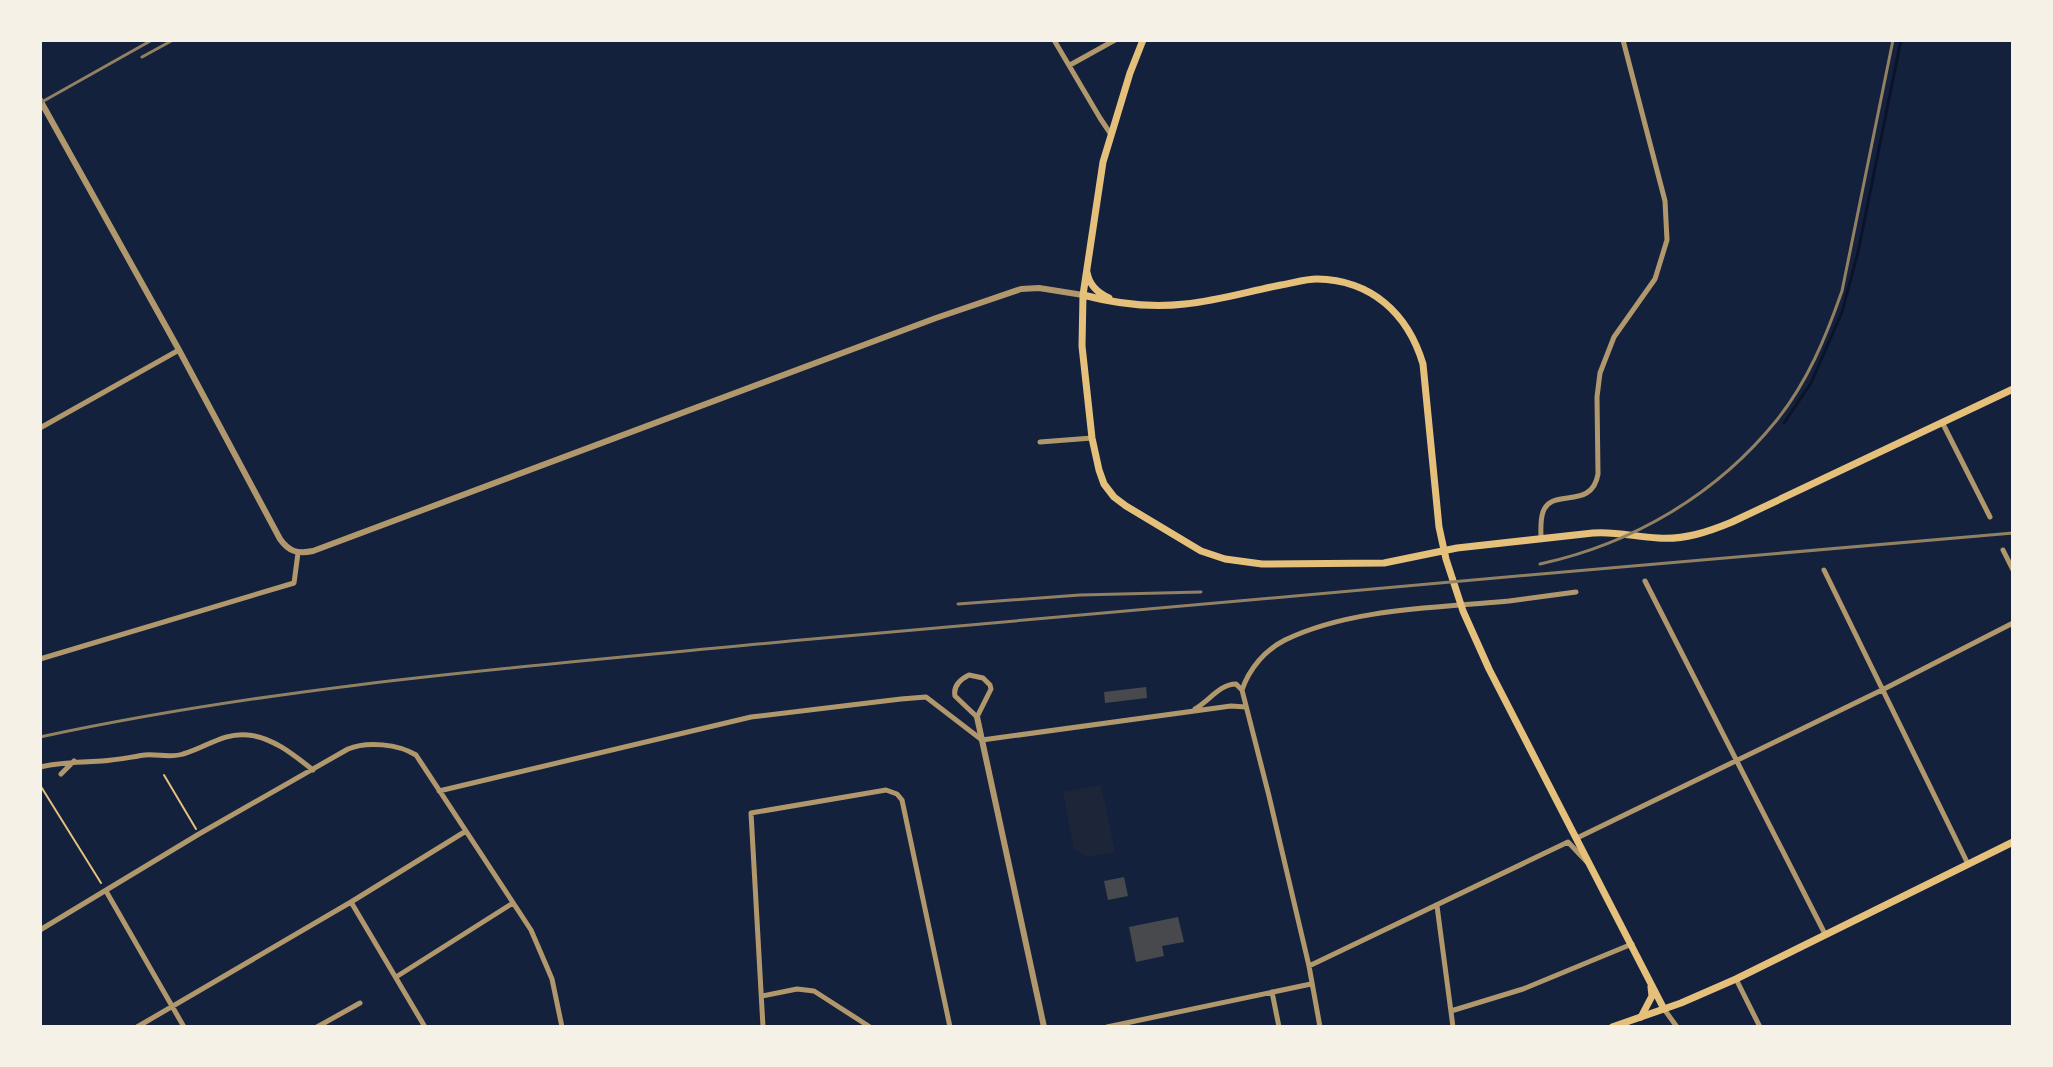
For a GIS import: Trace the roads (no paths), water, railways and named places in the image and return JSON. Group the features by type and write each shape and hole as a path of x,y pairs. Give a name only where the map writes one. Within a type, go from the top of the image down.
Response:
{"main road":[{"path":"1143,40 1110,133 1086,268 1082,346 1092,438 1104,484 1121,503 1201,551 1262,564 1367,564 1457,548 1605,532 1659,538 1689,537 1732,522 2013,389"},
{"path":"1086,268 1088,279 1095,289 1118,303"},
{"path":"1083,295 1118,303 1164,307 1317,279 1352,284 1382,301 1397,314 1410,331 1423,364 1439,527 1449,571 1463,611 1489,669 1664,1009"},
{"path":"1612,1027 1681,1003 1736,979 2013,842"},
{"path":"1641,1017 1652,996 1650,981"}],"street":[{"path":"1054,40 1110,133"},
{"path":"1070,66 1115,40"},
{"path":"1541,539 1542,515 1547,506 1585,495 1596,484 1600,373 1614,337 1655,279 1667,240 1665,201 1623,40"},
{"path":"40,100 280,539 298,553 313,551 1012,291 1039,288 1083,295"},
{"path":"40,428 179,350"},
{"path":"1943,424 1990,517"},
{"path":"1040,442 1092,438"},
{"path":"2003,550 2013,570"},
{"path":"40,659 294,583 298,553"},
{"path":"1824,570 1968,864"},
{"path":"1645,581 1825,934"},
{"path":"1242,690 1251,671 1273,647 1322,626 1379,614 1576,592"},
{"path":"1577,838 2013,623"},
{"path":"977,717 991,689 983,678 969,675 954,691 955,696 977,717 1044,1027"},
{"path":"1179,713 1201,706 1229,684 1236,684 1242,690 1309,966 1320,1027"},
{"path":"439,791 751,717 921,697 931,700 982,740 1231,706 1246,707"},
{"path":"40,767 149,755 179,756 224,737 248,735 292,753 313,770"},
{"path":"40,930 199,834 358,745 372,743 413,752 466,831 531,930 552,979 562,1027"},
{"path":"61,774 74,761"},
{"path":"763,1027 751,813 886,790 897,794 902,800 950,1027"},
{"path":"137,1027 466,831"},
{"path":"1309,966 1568,842 1592,867"},
{"path":"106,891 184,1027"},
{"path":"351,902 425,1027"},
{"path":"396,977 513,903"},
{"path":"1437,906 1453,1027"},
{"path":"1451,1011 1523,989 1632,944"},
{"path":"1736,979 1760,1027"},
{"path":"1107,1027 1311,984"},
{"path":"762,996 797,989 814,991 870,1027"},
{"path":"1272,992 1279,1027"},
{"path":"317,1027 360,1003"},
{"path":"1664,1009 1677,1027"}],"waterway":[{"path":"1784,423 1811,383 1842,312 1858,252 1901,40"}],"railway":[{"path":"40,103 152,40"},
{"path":"142,57 173,40"},
{"path":"1540,564 1607,544 1670,513 1727,472 1787,406 1815,359 1842,291 1893,40"},
{"path":"40,737 229,703 514,667 2013,533"},
{"path":"958,604 1080,595 1201,592"}]}
